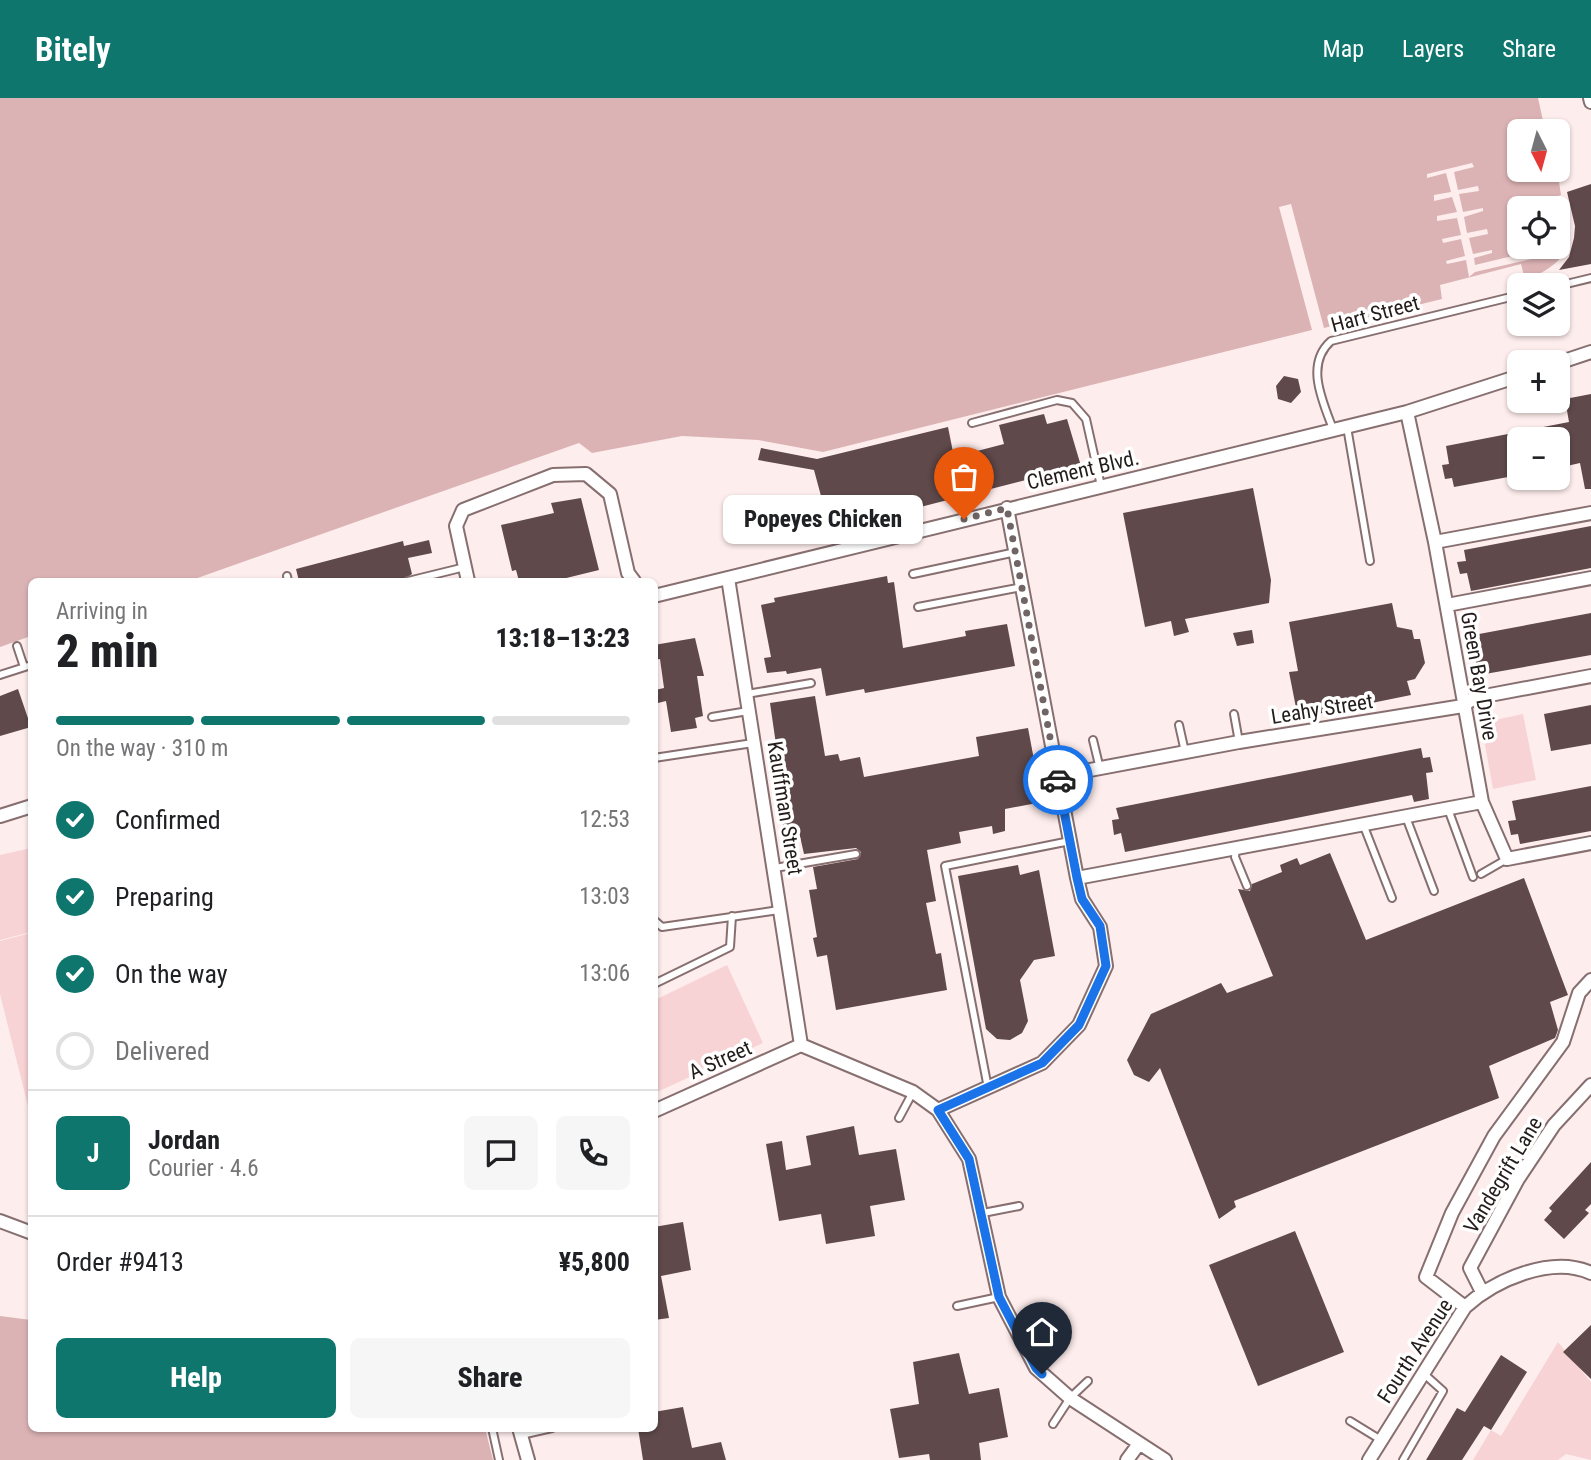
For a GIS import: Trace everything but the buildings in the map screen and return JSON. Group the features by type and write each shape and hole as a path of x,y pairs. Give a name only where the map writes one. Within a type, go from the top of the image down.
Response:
{"street":[{"path":"1570,359 1591,352"},
{"name":"Clement Blvd.","path":"658,595 1407,412 1507,380"},
{"name":"Green Bay Drive","path":"1407,412 1435,542 1482,802 1507,859"},
{"path":"467,578 456,526 463,510 553,475 586,474 610,494 628,573 632,578"},
{"path":"938,1110 1042,1063 1079,1025 1106,966 1100,926 1082,899 1077,878 1007,508"},
{"path":"1435,542 1591,513"},
{"name":"Kauffman Street","path":"728,578 801,1045"},
{"path":"1447,605 1591,578"},
{"name":"Leahy Street","path":"1058,776 1239,742 1463,706 1474,698 1591,676"},
{"path":"1077,878 1482,802"},
{"path":"0,816 28,807"},
{"path":"1507,859 1591,843"},
{"path":"1465,1307 1426,1278 1452,1213 1494,1136 1563,1042 1579,993 1591,980"},
{"path":"801,1045 912,1092 938,1110 969,1159 983,1213 999,1297 1036,1368 1070,1398 1138,1445 1165,1460"},
{"name":"A Street","path":"658,1109 801,1045"},
{"name":"Vandegrift Lane","path":"1482,1292 1470,1268 1518,1179 1554,1125 1591,1085"},
{"path":"0,1221 28,1232"},
{"name":"Fourth Avenue","path":"1369,1460 1465,1307 1482,1292 1526,1271 1572,1268 1590,1270"},
{"path":"520,1432 528,1460"},
{"path":"1127,1460 1138,1445"}],"lane":[{"path":"1570,283 1591,278"},
{"name":"Hart Street","path":"1333,429 1316,372 1316,360 1331,341 1507,298"},
{"path":"972,423 1057,400 1072,403 1086,419 1101,486"},
{"path":"1347,425 1370,561"},
{"path":"913,575 1016,552"},
{"path":"420,578 465,567"},
{"path":"918,607 1022,587"},
{"path":"0,675 28,666 17,646"},
{"path":"747,694 811,683"},
{"path":"712,717 750,711"},
{"path":"1234,714 1239,742"},
{"path":"1179,725 1185,752"},
{"path":"1093,740 1100,768"},
{"path":"658,757 755,742"},
{"path":"1448,809 1477,875 1507,859"},
{"path":"1406,817 1434,891"},
{"path":"1363,824 1392,898"},
{"path":"988,1088 945,866 1070,841"},
{"path":"1236,848 1235,857 1247,886"},
{"path":"775,868 856,854"},
{"path":"658,924 662,927 781,909"},
{"path":"658,982 730,947 732,916"},
{"path":"899,1118 912,1092"},
{"path":"983,1213 1019,1206"},
{"path":"957,1306 999,1297"},
{"path":"1403,1460 1443,1391 1423,1373"},
{"path":"1053,1424 1070,1398 1088,1381"},
{"path":"1350,1421 1381,1440"},
{"path":"493,1432 499,1460"}],"shaded area":[{"path":"0,98 1538,98 1543,119 1507,119 1507,182 1559,182 1561,195 1507,196 1507,259 1560,259 1541,273 1523,273 1521,264 1440,285 1442,299 1324,328 1291,204 1279,207 1312,330 823,452 758,440 682,436 592,453 579,443 197,578 28,578 28,637 0,647"},
{"path":"1523,714 1536,780 1493,789 1481,723"},
{"path":"28,849 28,933 0,940 0,855"},
{"path":"28,934 28,1106 0,994 0,941"},
{"path":"727,965 763,1043 658,1092 658,999"},
{"path":"0,1316 28,1320 28,1432 486,1432 493,1460 0,1460"},
{"path":"1558,1342 1591,1382 1591,1460 1566,1454 1558,1460 1473,1460 1491,1430 1501,1436"}],"pier":[{"path":"1472,163 1474,167 1454,172 1458,190 1478,186 1479,191 1459,194 1463,212 1483,208 1483,211 1464,217 1467,233 1487,229 1488,234 1469,238 1473,254 1492,250 1492,253 1474,258 1475,265 1507,257 1532,259 1475,272 1469,277 1466,260 1447,264 1446,261 1465,256 1461,239 1443,243 1442,239 1461,235 1457,218 1437,221 1437,216 1457,212 1452,197 1434,201 1434,195 1451,192 1446,173 1427,178 1427,174"}],"way so far":[{"path":"964,519 1007,508 1058,780"}],"place":[{"name":"Popeyes Chicken","path":"964,519"}],"route":[{"path":"1042,1374 1036,1368 999,1297 983,1213 969,1159 938,1110 1042,1063 1079,1025 1106,966 1100,926 1082,899 1058,780"}]}
